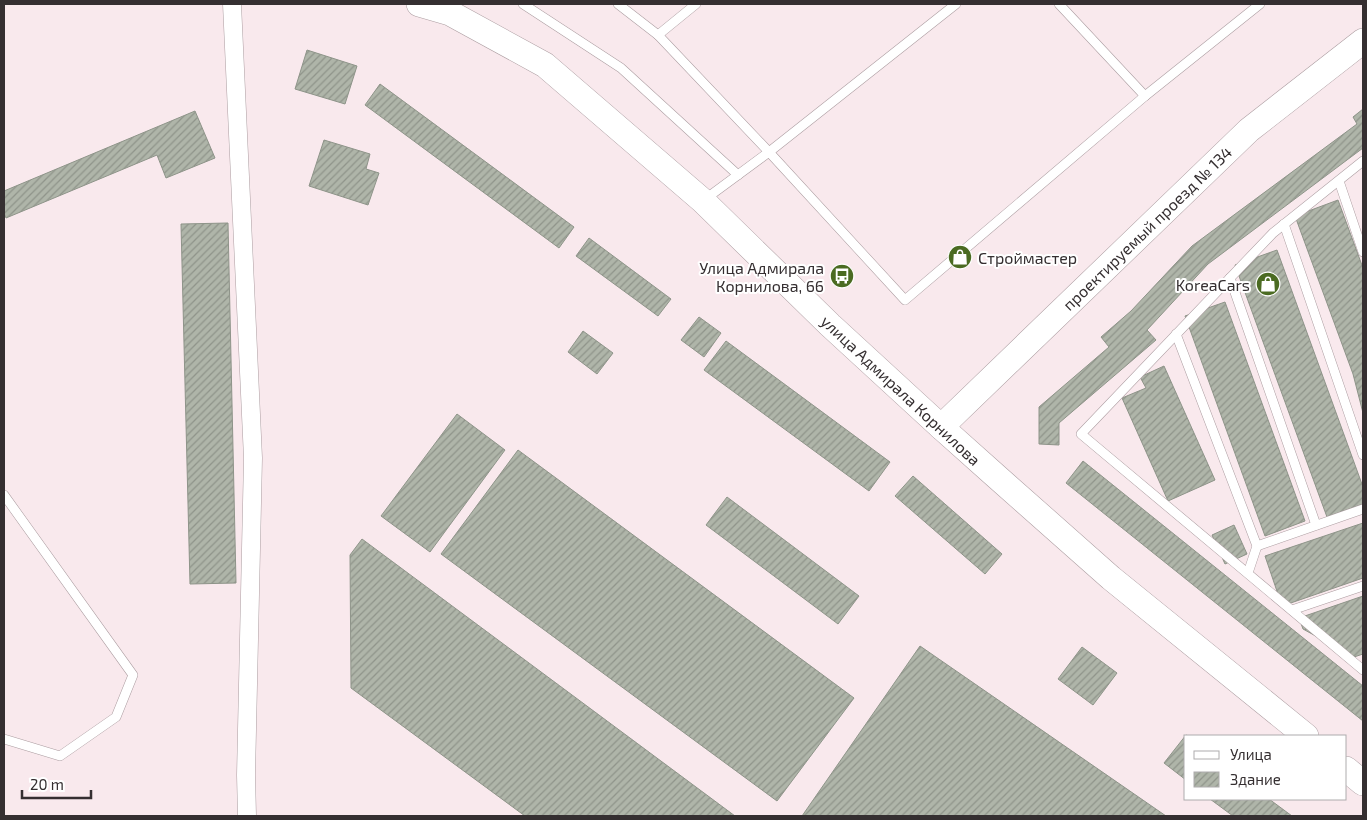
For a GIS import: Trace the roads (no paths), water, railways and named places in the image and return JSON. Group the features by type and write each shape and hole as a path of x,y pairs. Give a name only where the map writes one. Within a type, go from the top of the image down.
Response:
{"main road":[{"name":"улица Адмирала Корнилова","path":"419,4 450,13 545,65 703,200 830,325 941,427 1111,578 1305,735"},
{"name":"проектируемый проезд № 134","path":"941,427 1249,130 1363,41"},
{"path":"1347,770 1363,783"}],"street":[{"path":"232,4 253,458 246,765 247,816"}],"lane":[{"path":"524,4 621,68 738,175"},
{"path":"618,4 658,35 905,300 1145,96 1260,4"},
{"path":"658,35 696,4"},
{"path":"703,200 769,152 956,4"},
{"path":"1060,4 1145,96"},
{"path":"1363,161 1273,233 1081,434 1363,670"},
{"path":"1339,181 1363,252"},
{"path":"1284,224 1363,455"},
{"path":"1230,278 1316,525"},
{"path":"1176,334 1257,546 1248,573"},
{"path":"4,496 133,675 116,717 60,756 4,739"},
{"path":"1257,546 1363,510"},
{"path":"1292,610 1363,586"}],"place":[{"name":"Строймастер","path":"960,257"},
{"name":"Улица Адмирала Корнилова, 66","path":"842,276"},
{"name":"KoreaCars","path":"1268,284"}]}
